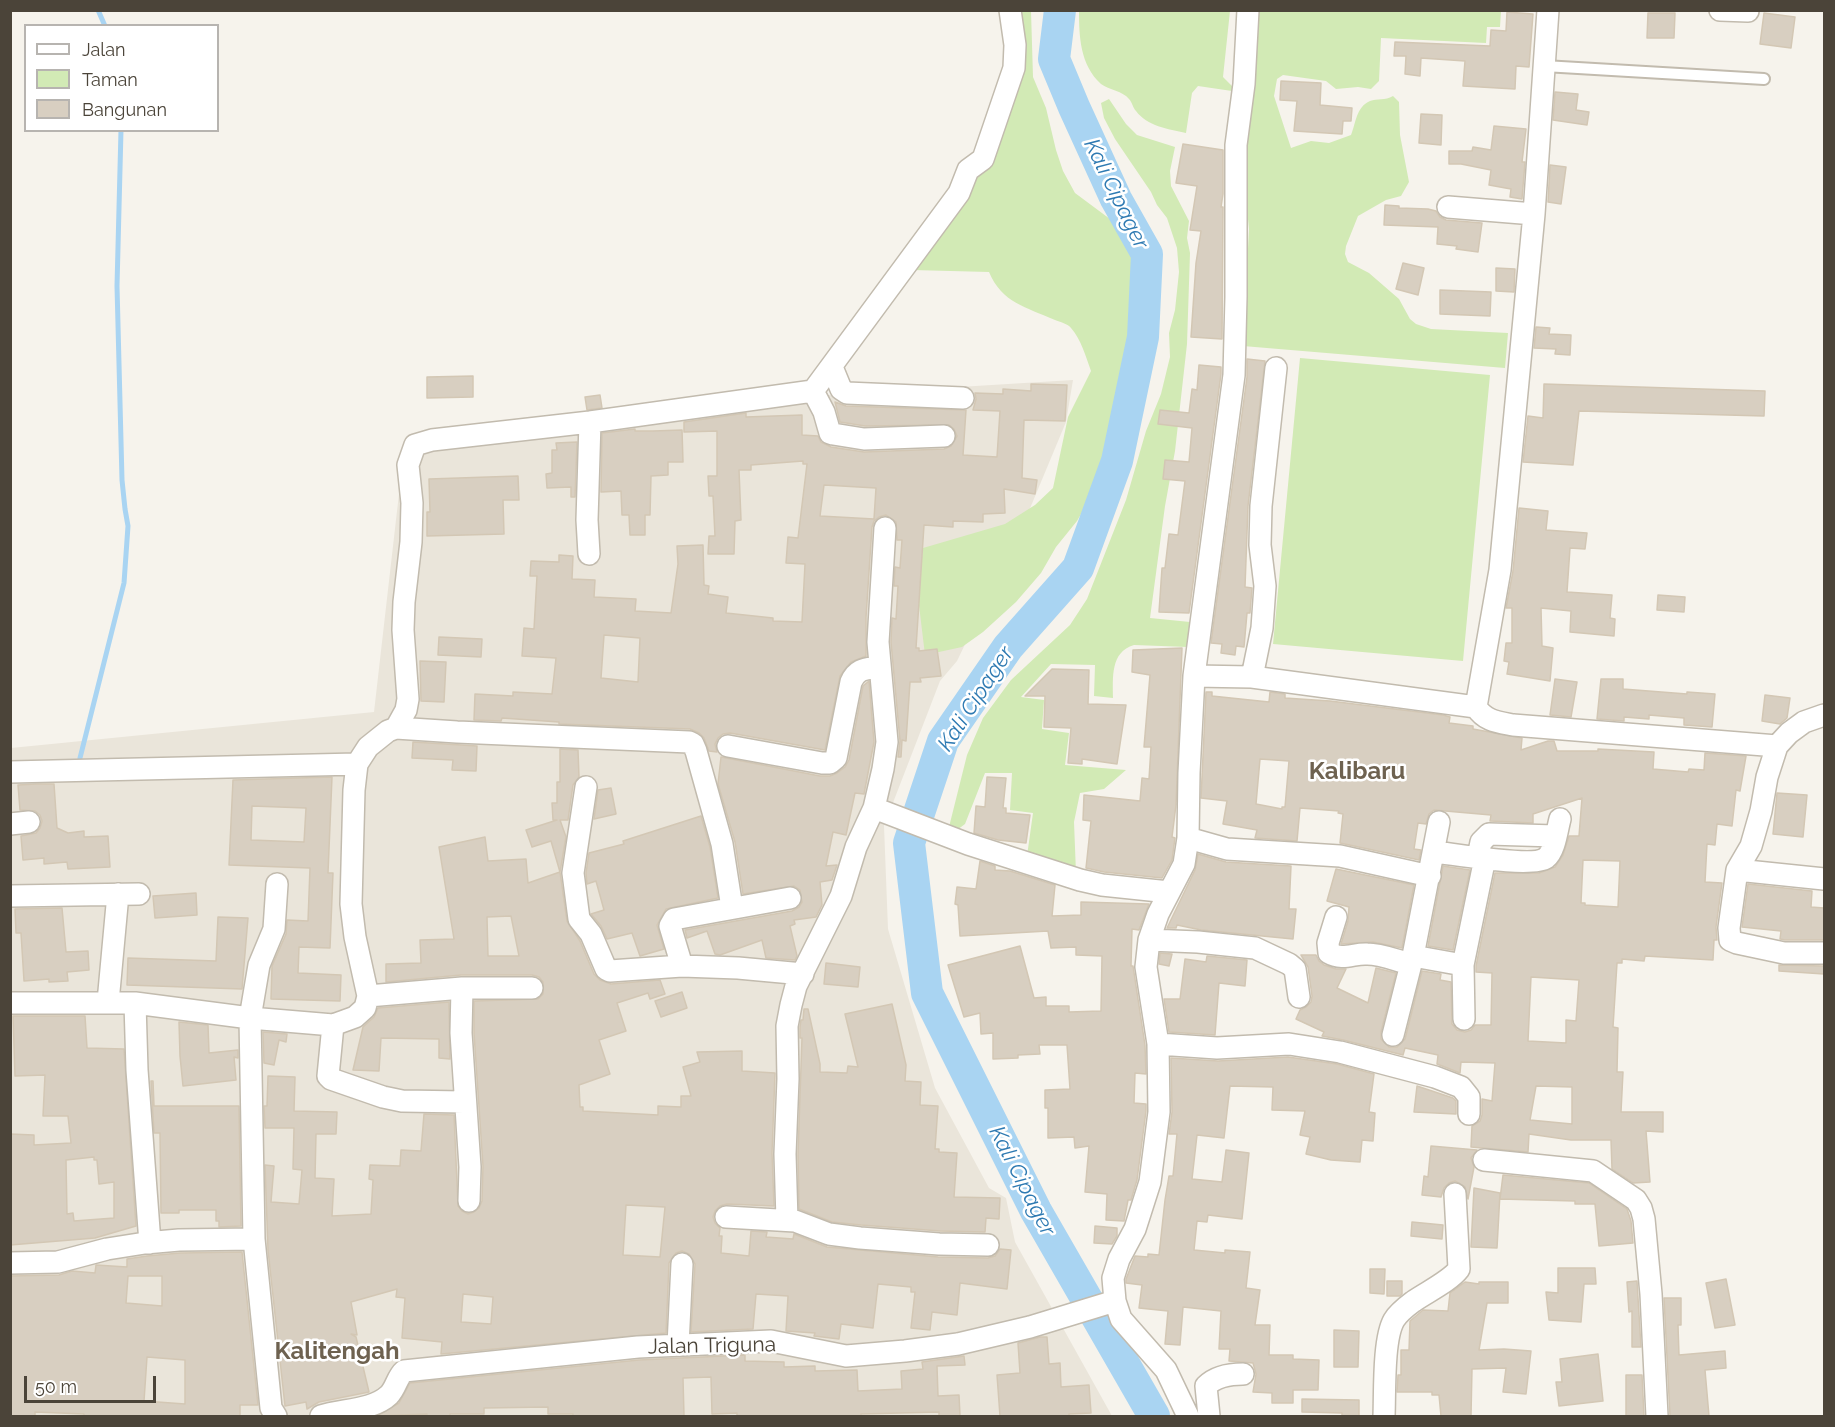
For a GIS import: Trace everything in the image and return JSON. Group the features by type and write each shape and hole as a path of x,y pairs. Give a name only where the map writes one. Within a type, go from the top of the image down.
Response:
{"street":[{"path":"396,728 406,710 408,699 403,649 404,611 411,542 412,503 408,465 415,446 432,440 590,422 813,392 959,193 974,166 983,159 1014,68 1015,45 1010,10"},
{"path":"1188,1416 1166,1370 1121,1319 1110,1303 1113,1278 1119,1259 1135,1229 1150,1182 1159,1112 1158,1044 1146,967 1149,940 1158,914 1184,864 1188,838 1194,676 1234,375 1236,145 1244,84 1248,10"},
{"path":"1548,10 1534,214 1500,570 1476,707 1483,717 1491,721 1513,725 1777,746"},
{"path":"1720,10 1748,11"},
{"path":"1448,207 1534,214"},
{"path":"832,367 841,389 847,393 963,398"},
{"path":"1252,676 1262,628 1264,586 1260,545 1261,506 1276,368"},
{"path":"813,392 819,401 830,433 833,435 864,439 944,436"},
{"path":"589,554 587,520 590,422"},
{"path":"787,1220 785,1154 788,1079 787,1026 796,987 841,896 856,847 874,808 886,742 878,642 885,528"},
{"path":"728,746 822,763 834,761 851,682 855,674 862,669 879,667"},
{"path":"1194,676 1252,676 1476,707"},
{"path":"1824,715 1804,722 1777,746 1767,777 1761,811 1751,846 1737,870 1729,928 1730,940 1737,943 1784,952 1824,953"},
{"path":"10,1003 135,1003 250,1018 333,1025 355,1017 362,1011 368,996 355,937 351,904 354,790 357,764 368,747 388,731 396,728 693,744 722,844 732,908"},
{"path":"10,772 357,764"},
{"path":"586,787 573,873 579,919 595,942 603,964 610,971 682,966 803,974"},
{"path":"874,808 948,837 1080,880 1102,885 1169,892"},
{"path":"1393,1035 1412,960 1439,822"},
{"path":"1464,1019 1463,965 1482,858 1481,842 1489,834 1558,827"},
{"path":"1188,838 1237,850 1340,856 1430,876"},
{"path":"1434,852 1482,858"},
{"path":"1737,870 1824,879"},
{"path":"276,1416 271,1408 254,1239 250,1018 259,965 274,929 277,884"},
{"path":"108,1002 118,894"},
{"path":"10,896 139,894"},
{"path":"682,966 670,926 671,922 680,918 790,898"},
{"path":"1336,917 1328,943 1329,954 1332,956 1350,957 1369,953 1463,965"},
{"path":"1149,940 1255,948 1289,964 1294,969 1299,997"},
{"path":"368,996 462,988 532,988"},
{"path":"462,988 461,1033 470,1167 469,1201"},
{"path":"135,1003 137,1070 150,1243"},
{"path":"333,1025 328,1076 331,1079 383,1097 402,1101 464,1102"},
{"path":"1158,1044 1217,1047 1289,1044 1340,1052 1435,1077 1461,1087 1469,1097 1469,1114"},
{"path":"1484,1160 1593,1172 1636,1200 1644,1219 1651,1294 1657,1416"},
{"path":"1384,1416 1388,1343 1394,1319 1401,1310 1451,1277 1459,1269 1455,1194"},
{"path":"726,1217 787,1220 805,1224 829,1234 939,1244 988,1245"},
{"path":"10,1263 58,1262 106,1249 179,1240 254,1239"},
{"path":"678,1345 682,1264"},
{"name":"Jalan Triguna","path":"327,1415 384,1399 391,1393 404,1371 638,1347 771,1341 846,1356 905,1351 958,1344 1030,1327 1110,1303"},
{"path":"1209,1416 1206,1386 1212,1380 1229,1374 1243,1374"}],"lane":[{"path":"1544,66 1764,79"}],"shaded area":[{"path":"1073,380 1066,422 1026,518 957,661 940,681 884,826 888,929 935,1088 989,1188 1006,1198 1015,1242 1112,1416 11,1416 11,748 374,712 404,450 683,404"}],"green space":[{"path":"1018,11 1031,11 1033,77 1046,108 1063,171 1075,193 1110,219 1133,248 1138,277 1134,325 1110,431 1089,500 1077,521 1056,547 1041,573 1016,602 983,632 962,647 925,655 918,597 923,548 1005,524 1035,505 1053,488 1068,417 1091,371 1075,332 1070,327 1016,303 1001,291 989,272 912,270 974,176 991,156"},
{"path":"1079,11 1230,11 1223,77 1233,87 1232,91 1198,86 1192,93 1186,133 1146,120 1135,110 1126,96 1101,84 1089,68 1082,50"},
{"path":"1254,11 1501,11 1500,27 1487,27 1486,43 1381,38 1379,81 1371,89 1358,87 1336,89 1326,81 1283,75 1277,79 1274,96 1291,148 1311,141 1329,143 1351,135 1359,111 1370,101 1393,96 1399,102 1400,135 1409,182 1401,196 1386,200 1358,216 1346,246 1345,254 1348,262 1369,273 1399,299 1410,319 1416,324 1431,329 1508,333 1505,368 1243,346 1249,229 1242,160"},
{"path":"1109,99 1126,124 1137,135 1175,147 1170,171 1171,186 1189,221 1187,344 1175,451 1150,618 1190,622 1188,647 1134,645 1126,648 1114,667 1113,698 1094,696 1095,665 1051,664 1021,697 1044,700 1042,729 1069,733 1065,765 1126,770 1104,789 1080,793 1074,822 1076,873 1027,856 1033,813 1010,810 1012,773 985,773 965,824 953,833 949,827 967,755 983,718 1011,680 1070,625 1087,599 1126,500 1146,431 1161,394 1170,357 1169,333 1175,310 1179,272 1177,248 1167,218 1115,139 1104,118 1101,103"},
{"path":"1300,358 1490,375 1463,661 1273,644"}],"building":[{"path":"1507,12 1533,14 1529,67 1516,66 1515,89 1463,86 1465,61 1421,58 1420,76 1405,74 1406,56 1394,56 1395,42 1490,46 1491,30 1506,31"},
{"path":"1648,13 1675,13 1674,38 1647,38"},
{"path":"1764,13 1795,17 1791,48 1760,44"},
{"path":"1281,81 1321,83 1320,105 1352,108 1351,121 1343,121 1342,134 1294,131 1297,101 1280,100"},
{"path":"1555,92 1578,94 1576,110 1589,112 1587,125 1553,120"},
{"path":"1421,114 1442,115 1441,145 1419,143"},
{"path":"1494,126 1526,129 1522,162 1525,162 1522,199 1510,197 1511,189 1489,185 1491,170 1449,164 1449,151 1472,151 1473,147 1491,150"},
{"path":"1183,144 1223,150 1222,339 1191,337 1196,263 1201,231 1190,230 1197,186 1176,183"},
{"path":"1550,165 1566,167 1561,204 1548,202"},
{"path":"1385,205 1428,209 1436,211 1446,220 1482,223 1478,252 1456,249 1457,246 1437,244 1438,227 1384,225"},
{"path":"1403,263 1424,268 1418,295 1396,289"},
{"path":"1496,268 1515,269 1514,292 1496,291"},
{"path":"1440,290 1491,292 1490,316 1440,314"},
{"path":"1536,327 1550,328 1549,334 1571,335 1570,355 1555,354 1556,349 1534,348"},
{"path":"1247,359 1265,361 1248,506 1245,587 1252,588 1250,613 1247,613 1244,647 1236,646 1235,655 1221,653 1222,644 1211,643 1247,377"},
{"path":"1199,365 1221,367 1221,374 1189,613 1159,612 1162,568 1165,568 1169,534 1178,535 1185,481 1163,479 1165,460 1189,462 1192,428 1158,424 1160,410 1189,413 1192,389 1197,390"},
{"path":"473,376 473,397 427,398 427,377"},
{"path":"1031,384 1067,385 1065,421 1024,420 1022,478 1037,480 1035,494 1004,489 1005,513 983,514 983,522 953,521 953,527 924,525 916,648 919,648 919,651 937,649 941,676 920,678 921,682 910,682 906,741 902,740 901,757 898,757 900,741 891,642 892,618 896,619 898,586 894,586 895,567 900,568 902,540 897,540 896,522 886,515 874,521 872,527 866,617 866,656 851,662 840,676 825,750 730,733 718,738 715,744 717,752 709,751 704,738 690,729 559,724 559,722 502,718 501,721 474,720 475,694 513,696 513,692 552,694 556,658 522,656 524,628 534,629 537,576 530,576 531,561 559,562 559,555 573,556 572,579 595,580 594,597 636,599 635,611 671,613 678,564 677,546 703,545 704,585 709,586 708,594 728,597 726,613 773,618 773,621 802,622 805,564 786,563 788,537 798,538 807,464 803,464 803,461 751,465 751,470 739,470 741,520 735,521 734,554 708,554 709,536 715,536 713,496 709,496 708,476 717,476 717,431 684,432 684,422 746,413 746,417 802,415 802,435 818,436 821,442 831,447 864,452 944,449 951,446 957,436 949,425 865,426 840,422 835,402 846,406 966,410 963,455 997,457 1000,411 973,410 975,393 1003,394 1003,389 1031,391","holes":["824,485 876,488 874,519 820,516","604,635 640,638 638,682 601,678"]},
{"path":"1544,384 1765,391 1764,416 1579,411 1573,465 1523,462 1528,416 1543,418"},
{"path":"600,395 602,408 587,410 585,397"},
{"path":"635,429 635,431 682,430 683,462 668,462 668,475 651,476 650,515 645,515 645,535 630,535 629,515 622,515 621,491 601,492 602,433"},
{"path":"577,442 575,497 571,497 571,487 547,488 546,474 552,473 552,450 557,450 556,443"},
{"path":"518,476 519,500 503,500 504,534 427,536 427,512 430,512 429,479"},
{"path":"1519,508 1548,511 1546,530 1587,533 1585,549 1570,548 1567,592 1612,595 1610,618 1615,619 1614,636 1570,632 1571,611 1541,608 1542,646 1553,648 1550,681 1507,674 1509,662 1504,661 1506,643 1512,643 1512,608 1506,608 1513,571"},
{"path":"1658,595 1685,597 1684,612 1657,610"},
{"path":"439,637 482,639 481,657 438,655"},
{"path":"1182,648 1176,805 1172,837 1175,838 1172,860 1162,878 1086,868 1091,821 1083,820 1084,795 1140,801 1142,778 1149,779 1151,747 1144,747 1150,675 1132,672 1133,650"},
{"path":"420,661 446,662 444,702 421,701"},
{"path":"1052,669 1089,670 1088,704 1126,705 1117,764 1082,759 1082,764 1068,763 1071,728 1044,727 1045,696 1025,696"},
{"path":"1555,679 1577,682 1571,717 1550,715"},
{"path":"1601,679 1623,679 1623,689 1715,694 1712,727 1684,725 1684,718 1649,715 1649,719 1624,717 1624,721 1597,719"},
{"path":"869,681 874,742 864,794 855,793 846,835 833,832 826,866 837,865 832,880 820,882 822,905 816,917 794,920 795,924 790,926 797,956 795,960 766,958 762,940 720,955 715,954 707,931 687,938 685,930 792,911 802,902 800,890 794,886 743,894 735,842 718,784 721,757 820,776 837,773 845,767 849,760 863,686"},
{"path":"1206,692 1212,692 1212,696 1269,702 1270,692 1285,694 1285,698 1330,701 1443,715 1450,717 1449,723 1473,726 1473,729 1522,738 1521,750 1554,741 1557,751 1598,751 1598,749 1654,752 1653,769 1688,772 1689,769 1704,770 1705,753 1746,756 1740,791 1736,790 1732,826 1717,824 1715,845 1707,844 1705,882 1722,883 1713,960 1645,956 1644,961 1622,959 1622,963 1617,963 1613,1027 1618,1028 1617,1072 1623,1072 1621,1112 1663,1112 1663,1132 1646,1131 1650,1182 1633,1183 1612,1169 1611,1140 1571,1140 1529,1134 1528,1152 1471,1147 1472,1126 1480,1121 1482,1099 1492,1101 1495,1063 1461,1062 1460,1073 1437,1064 1438,1055 1405,1048 1403,1055 1322,1036 1324,1032 1296,1019 1300,1010 1311,1002 1312,996 1308,967 1301,955 1316,955 1324,965 1346,969 1337,988 1368,1003 1376,968 1396,973 1381,1032 1381,1039 1389,1047 1397,1047 1405,1039 1422,971 1441,974 1440,980 1451,982 1452,1024 1457,1030 1465,1032 1471,1030 1475,1025 1491,1025 1492,973 1476,972 1476,966 1495,873 1539,873 1555,867 1563,855 1569,836 1579,836 1582,798 1533,814 1533,823 1490,821 1491,815 1434,810 1429,814 1426,824 1418,823 1414,849 1421,850 1419,860 1340,843 1343,814 1338,813 1339,811 1300,808 1297,841 1255,838 1257,830 1223,824 1227,801 1201,798","holes":["1260,759 1289,761 1285,807 1282,809 1256,804","1583,860 1620,861 1618,907 1581,903","1531,977 1579,980 1576,1021 1566,1020 1566,1043 1528,1041","1536,1086 1572,1087 1572,1124 1530,1120"]},
{"path":"1765,695 1790,698 1787,718 1780,724 1762,721"},
{"path":"413,742 477,746 476,771 452,770 453,760 412,758"},
{"path":"560,749 578,750 579,777 573,785 568,820 560,820 566,837 560,872 551,841 532,847 526,830 557,820 553,820 552,803 557,803 557,782 560,782"},
{"path":"332,777 328,873 333,873 330,948 299,947 298,973 341,975 340,1001 271,999 272,966 286,934 287,920 308,921 310,868 229,865 233,780","holes":["252,806 306,808 304,842 251,840"]},
{"path":"987,777 1006,778 1003,808 1006,808 1006,813 1030,815 1026,843 998,840 974,833 976,806 985,807"},
{"path":"54,784 57,828 68,833 84,831 84,837 108,836 110,867 68,869 67,862 44,864 44,858 23,860 21,836 36,833 42,821 40,815 35,811 20,810 18,785"},
{"path":"611,788 616,814 594,819 598,790"},
{"path":"1777,793 1807,795 1803,837 1773,834"},
{"path":"701,816 710,847 718,898 666,909 657,925 664,949 640,956 632,933 607,939 601,926 591,914 604,910 596,881 587,884 589,853 624,844 623,841"},
{"path":"485,837 488,861 526,859 528,883 560,872 567,921 580,941 594,974 600,980 611,984 660,980 665,994 650,999 648,993 617,1003 626,1031 599,1040 610,1074 579,1085 580,1107 583,1107 583,1111 658,1115 658,1106 681,1107 681,1096 691,1096 683,1067 700,1062 697,1052 742,1051 742,1071 775,1073 772,1153 774,1206 727,1204 720,1206 713,1217 720,1228 719,1236 722,1236 721,1253 749,1256 751,1231 767,1232 766,1237 793,1239 794,1234 827,1247 938,1257 988,1258 995,1256 1000,1249 1011,1250 1007,1289 960,1283 957,1315 932,1312 930,1330 911,1328 915,1292 911,1292 911,1287 878,1284 873,1328 841,1324 839,1339 814,1336 815,1333 786,1331 788,1296 756,1294 753,1329 691,1332 695,1264 689,1254 682,1251 676,1253 669,1263 666,1333 441,1354 442,1342 402,1338 405,1298 396,1297 397,1289 351,1302 357,1335 351,1334 356,1337 369,1392 319,1402 307,1409 306,1402 285,1406 268,1250 265,1165 274,1166 271,1202 299,1204 302,1170 293,1169 294,1128 265,1128 264,1106 267,1106 268,1076 295,1077 294,1111 337,1112 336,1134 316,1134 315,1178 334,1179 332,1216 371,1214 373,1180 369,1179 370,1165 400,1166 401,1150 421,1151 424,1114 454,1115 458,1206 468,1214 479,1208 482,1201 483,1166 474,1001 538,999 543,994 543,982 539,977 532,975 461,975 386,982 386,964 421,963 420,940 454,939 439,847","holes":["511,916 519,956 488,956 487,917","626,1205 665,1207 660,1257 623,1255","463,1294 493,1297 491,1324 461,1322"]},
{"path":"1198,854 1226,862 1291,866 1289,909 1296,909 1293,939 1201,930 1177,925 1176,928 1167,928 1195,870"},
{"path":"980,861 995,866 995,870 1010,871 1055,885 1052,916 1081,915 1081,902 1149,904 1139,930 1132,929 1131,966 1133,966 1145,1045 1146,1074 1135,1073 1134,1103 1146,1104 1146,1111 1137,1180 1131,1200 1128,1200 1124,1221 1106,1220 1107,1194 1085,1192 1089,1146 1075,1148 1074,1137 1048,1138 1048,1108 1045,1108 1045,1090 1070,1089 1067,1045 1039,1045 1040,1054 993,1059 993,1033 981,1034 980,1013 964,1017 948,965 1020,946 1034,998 1046,997 1046,1006 1069,1006 1069,1012 1101,1011 1102,956 1076,955 1076,947 1051,948 1048,931 960,936 958,905 955,904 957,887 976,889"},
{"path":"1443,866 1470,870 1453,950 1428,946"},
{"path":"1336,869 1414,885 1402,948 1373,942 1341,944 1348,921 1349,907 1327,901"},
{"path":"1748,884 1812,891 1811,907 1824,908 1824,940 1785,940 1780,939 1781,931 1742,927"},
{"path":"196,893 197,915 155,918 153,896"},
{"path":"62,908 66,952 88,951 89,970 67,972 68,981 49,982 49,979 24,981 21,933 16,933 15,909"},
{"path":"218,917 248,918 242,989 127,985 128,958 216,961"},
{"path":"1160,953 1172,954 1169,966 1159,964"},
{"path":"1207,956 1247,960 1245,986 1219,983 1215,1035 1169,1032 1164,999 1180,999 1185,959 1206,962"},
{"path":"826,963 860,967 858,987 824,984"},
{"path":"1779,965 1824,966 1824,974 1779,971"},
{"path":"682,992 687,1008 661,1017 655,1001"},
{"path":"449,1002 450,1059 439,1058 439,1039 381,1038 379,1071 353,1070 363,1027 374,1017 378,1008"},
{"path":"892,1004 906,1065 905,1081 921,1082 920,1105 938,1106 935,1149 939,1149 939,1152 957,1153 954,1197 1000,1198 999,1219 986,1218 985,1232 940,1231 832,1222 799,1209 798,1154 802,1038 800,1038 800,1027 804,1009 808,1009 820,1072 847,1073 848,1066 858,1067 845,1014"},
{"path":"13,1016 85,1016 87,1048 124,1049 136,1226 95,1238 10,1245 10,1134 34,1135 34,1145 71,1143 68,1116 43,1116 45,1075 15,1076","holes":["94,1157 94,1160 97,1160 99,1184 114,1182 114,1218 74,1221 73,1213 67,1214 66,1160"]},
{"path":"179,1022 208,1025 209,1053 238,1050 238,1058 234,1057 236,1080 183,1086"},
{"path":"263,1032 287,1034 286,1042 279,1040 274,1065 264,1063"},
{"path":"1288,1057 1337,1064 1374,1074 1369,1112 1375,1113 1373,1141 1362,1140 1360,1162 1331,1160 1306,1154 1310,1137 1300,1135 1305,1111 1272,1110 1273,1087 1230,1086 1224,1138 1197,1135 1192,1179 1222,1182 1226,1150 1249,1153 1242,1219 1208,1215 1207,1222 1197,1221 1194,1250 1225,1253 1225,1250 1250,1252 1246,1288 1260,1290 1255,1325 1270,1325 1269,1355 1293,1355 1293,1359 1319,1360 1318,1390 1293,1390 1293,1403 1272,1403 1272,1393 1253,1392 1256,1374 1253,1363 1229,1361 1230,1349 1219,1349 1221,1311 1183,1307 1180,1345 1165,1344 1168,1311 1139,1308 1142,1285 1126,1283 1126,1279 1135,1256 1159,1255 1169,1176 1173,1176 1177,1134 1169,1134 1172,1112 1171,1058 1218,1061"},
{"path":"151,1081 153,1081 154,1106 239,1106 241,1226 219,1227 219,1221 216,1221 216,1210 179,1210 179,1213 161,1213 160,1133 154,1133"},
{"path":"1417,1086 1453,1098 1456,1101 1456,1114 1414,1112"},
{"path":"1431,1146 1477,1150 1471,1158 1474,1167 1468,1199 1465,1187 1455,1181 1444,1188 1441,1197 1422,1195 1424,1176 1428,1177"},
{"path":"1503,1175 1589,1183 1627,1209 1631,1221 1633,1243 1599,1246 1595,1204 1575,1204 1575,1201 1500,1199"},
{"path":"1474,1188 1500,1193 1497,1248 1471,1247"},
{"path":"1412,1222 1443,1225 1442,1239 1411,1236"},
{"path":"1095,1226 1117,1228 1117,1236 1112,1244 1094,1243"},
{"path":"242,1252 258,1405 240,1405 240,1416 84,1416 84,1414 35,1412 35,1416 10,1416 10,1276 59,1275 72,1271 95,1273 96,1265 127,1267 127,1259 180,1253","holes":["128,1276 162,1276 162,1306 126,1303","147,1357 185,1360 185,1404 144,1401"]},
{"path":"1558,1268 1595,1268 1596,1284 1584,1284 1581,1322 1549,1320 1546,1292 1558,1293"},
{"path":"1370,1269 1385,1269 1384,1294 1370,1293"},
{"path":"1726,1279 1735,1325 1715,1328 1706,1283"},
{"path":"1387,1281 1402,1281 1400,1296 1387,1296"},
{"path":"1637,1281 1641,1347 1632,1347 1632,1311 1629,1312 1627,1282"},
{"path":"1465,1282 1479,1284 1479,1282 1508,1282 1508,1303 1487,1303 1479,1350 1531,1351 1526,1394 1503,1392 1506,1368 1472,1369 1471,1416 1441,1416 1439,1395 1432,1395 1432,1392 1397,1392 1398,1375 1401,1375 1401,1350 1409,1350 1410,1321 1423,1310 1448,1311 1450,1293"},
{"path":"1664,1298 1681,1298 1681,1325 1678,1325 1679,1355 1725,1351 1726,1368 1705,1370 1709,1416 1670,1416"},
{"path":"1334,1330 1359,1331 1358,1367 1334,1367"},
{"path":"1047,1337 1049,1364 1060,1363 1061,1387 1089,1385 1091,1413 1069,1414 1069,1416 1000,1416 997,1375 1020,1373 1018,1343"},
{"path":"1598,1354 1603,1401 1559,1406 1556,1382 1562,1382 1560,1359"},
{"path":"745,1355 745,1361 784,1362 784,1367 815,1366 815,1371 857,1370 858,1391 902,1389 901,1371 923,1369 922,1362 964,1356 965,1365 937,1366 938,1396 959,1395 960,1416 939,1416 939,1412 861,1414 861,1416 712,1414 711,1377 683,1378 684,1416 573,1416 573,1414 548,1414 548,1407 484,1408 484,1414 450,1414 450,1416 427,1416 427,1414 377,1416 399,1403 410,1383 639,1360"},
{"path":"1626,1375 1642,1375 1644,1416 1626,1416"},
{"path":"1302,1399 1359,1400 1359,1416 1342,1416 1342,1413 1302,1412"}],"waterway":[{"path":"98,10 104,24"},
{"name":"Kali Cipager","path":"1060,10 1054,59 1116,199 1147,254 1143,337 1117,461 1078,568 1008,647 943,741 909,843 927,993 1036,1211 1154,1416"},
{"path":"80,758 124,583 128,526 122,480 117,286 121,132"}],"district":[{"name":"Kalibaru","path":"1357,772"},
{"name":"Kalitengah","path":"337,1352"}]}
